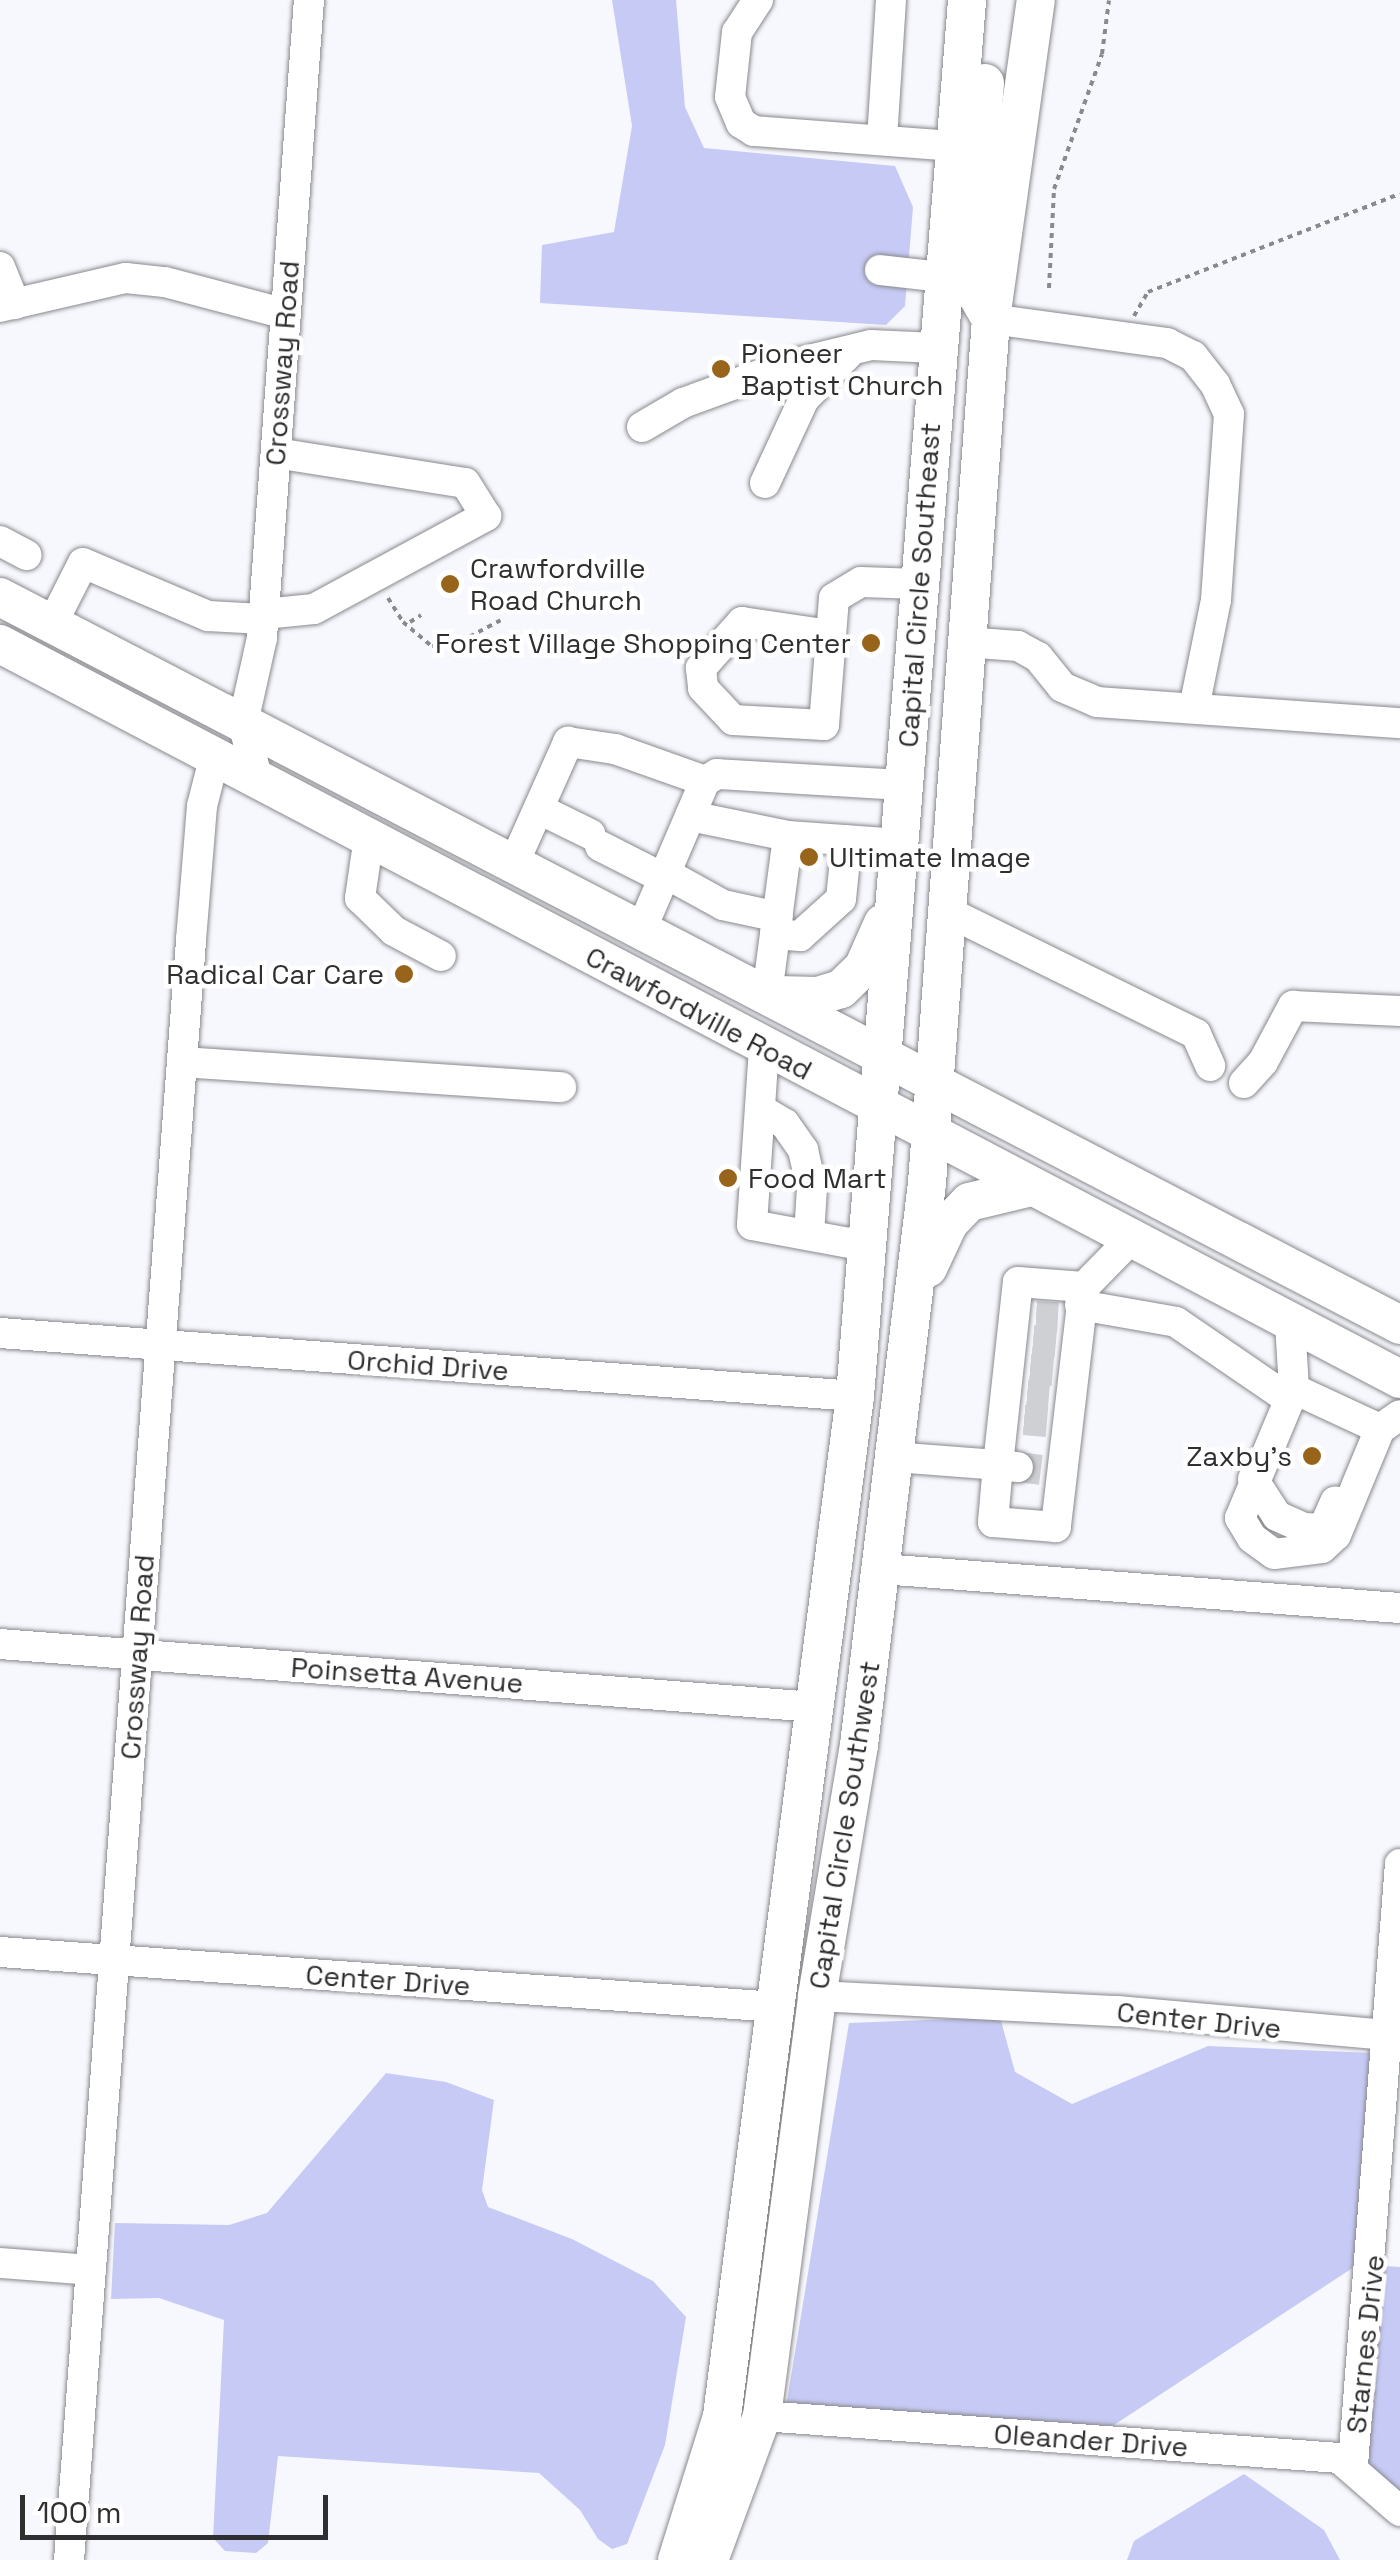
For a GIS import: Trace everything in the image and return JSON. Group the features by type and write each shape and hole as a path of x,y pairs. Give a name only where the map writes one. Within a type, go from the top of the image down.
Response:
{"main road":[{"name":"Capital Circle Southeast","path":"881,1110 936,348 967,0"},
{"path":"981,0 988,34 971,285 992,319"},
{"name":"Capital Circle Southeast","path":"933,1080 992,319 1036,0"},
{"path":"936,348 967,394 964,457 977,488"},
{"name":"Crawfordville Road","path":"0,597 1400,1325"},
{"name":"Crawfordville Road","path":"0,644 257,776 930,1136 1400,1379"},
{"path":"766,994 818,996 845,985 863,968 896,893"},
{"name":"Capital Circle Southwest","path":"709,2560 762,2416 817,1996 881,1569 914,1298 933,1080"},
{"name":"Capital Circle Southwest","path":"676,2560 722,2416 855,1396 881,1110"},
{"path":"914,1298 961,1208 987,1194 1030,1187"}],"street":[{"name":"Crossway Road","path":"244,723 264,617 309,0"},
{"path":"758,0 737,32 730,97 741,124 754,131 953,146"},
{"path":"882,139 891,0"},
{"path":"0,267 7,305 126,278 165,282 286,314"},
{"path":"880,270 942,277"},
{"path":"992,319 1124,332 1194,356 1229,414 1216,600 1194,708"},
{"path":"642,427 724,386 856,348 936,348"},
{"path":"765,483 804,399 856,348"},
{"path":"52,624 83,562 208,616 264,617 314,609 486,516 465,484 276,453"},
{"path":"830,636 742,622 702,668 704,688 732,720 824,725 834,598 847,585 919,584"},
{"path":"965,642 1018,646 1078,698 1400,723"},
{"path":"760,776 764,721"},
{"path":"164,729 244,723 257,776"},
{"path":"514,862 541,810 543,792 568,742 615,749 705,781"},
{"name":"Crossway Road","path":"69,2560 202,806 215,755"},
{"path":"642,928 705,781 717,774 904,786"},
{"path":"541,810 723,905 800,936 841,899 847,840"},
{"path":"690,816 788,836 900,844"},
{"path":"766,994 788,836"},
{"path":"369,837 360,898 394,931 441,956"},
{"path":"944,910 1196,1034 1210,1066"},
{"path":"1244,1083 1293,1006 1400,1011"},
{"path":"764,1048 752,1225 871,1247"},
{"path":"182,1062 561,1087"},
{"path":"760,1109 785,1124 803,1150 812,1188 809,1235"},
{"path":"1041,1388 1130,1240"},
{"path":"894,1457 1176,1322 1292,1395 1384,1423"},
{"path":"1290,1322 1292,1395 1252,1480 1240,1518 1252,1538 1274,1554 1322,1548 1336,1535 1384,1423"},
{"name":"Orchid Drive","path":"0,1333 855,1396"},
{"path":"1252,1480 1276,1516 1323,1529 1384,1423"},
{"path":"881,1569 1400,1608"},
{"name":"Poinsetta Avenue","path":"0,1644 814,1708"},
{"name":"Starnes Drive","path":"1354,2465 1387,2256 1400,1864"},
{"name":"Center Drive","path":"0,1952 776,2008"},
{"name":"Center Drive","path":"817,1996 1118,2011 1392,2036"},
{"path":"0,2264 91,2270"},
{"name":"Oleander Drive","path":"762,2416 1298,2453 1354,2465"},
{"path":"1354,2465 1400,2511"}],"path":[{"path":"1049,288 1054,189 1102,54 1109,0"},
{"path":"1124,332 1148,292 1400,194"},
{"path":"376,576 399,618 410,622 423,641 442,647 500,620"},
{"path":"410,622 421,616"}],"shaded area":[{"path":"612,0 676,0 685,107 704,148 895,166 913,207 905,306 886,325 540,303 542,245 614,232 632,126"},
{"path":"1000,2017 1015,2072 1072,2104 1208,2046 1372,2053 1357,2265 1105,2431 786,2407 849,2023"},
{"path":"386,2073 446,2082 494,2100 482,2190 488,2207 572,2239 653,2281 686,2317 665,2445 627,2544 612,2549 598,2539 580,2510 539,2473 278,2456 268,2543 256,2553 225,2551 213,2538 224,2320 159,2298 111,2299 115,2223 229,2225 267,2213"},
{"path":"1385,2266 1400,2267 1400,2494 1366,2462"},
{"path":"1244,2474 1324,2530 1340,2560 1127,2560 1134,2541"}],"tunnel":[{"path":"1036,1316 1058,1317"},
{"path":"1033,1340 1056,1342"},
{"path":"1030,1369 1053,1371"},
{"path":"1027,1395 1049,1397"},
{"path":"1024,1420 1047,1422"},
{"path":"1018,1467 1041,1470"}],"place":[{"name":"Pioneer Baptist Church","path":"721,369"},
{"name":"Crawfordville Road Church","path":"450,584"},
{"name":"Forest Village Shopping Center","path":"871,643"},
{"name":"Ultimate Image","path":"809,857"},
{"name":"Radical Car Care","path":"404,974"},
{"name":"Food Mart","path":"728,1178"},
{"name":"Zaxby's","path":"1312,1456"}]}
